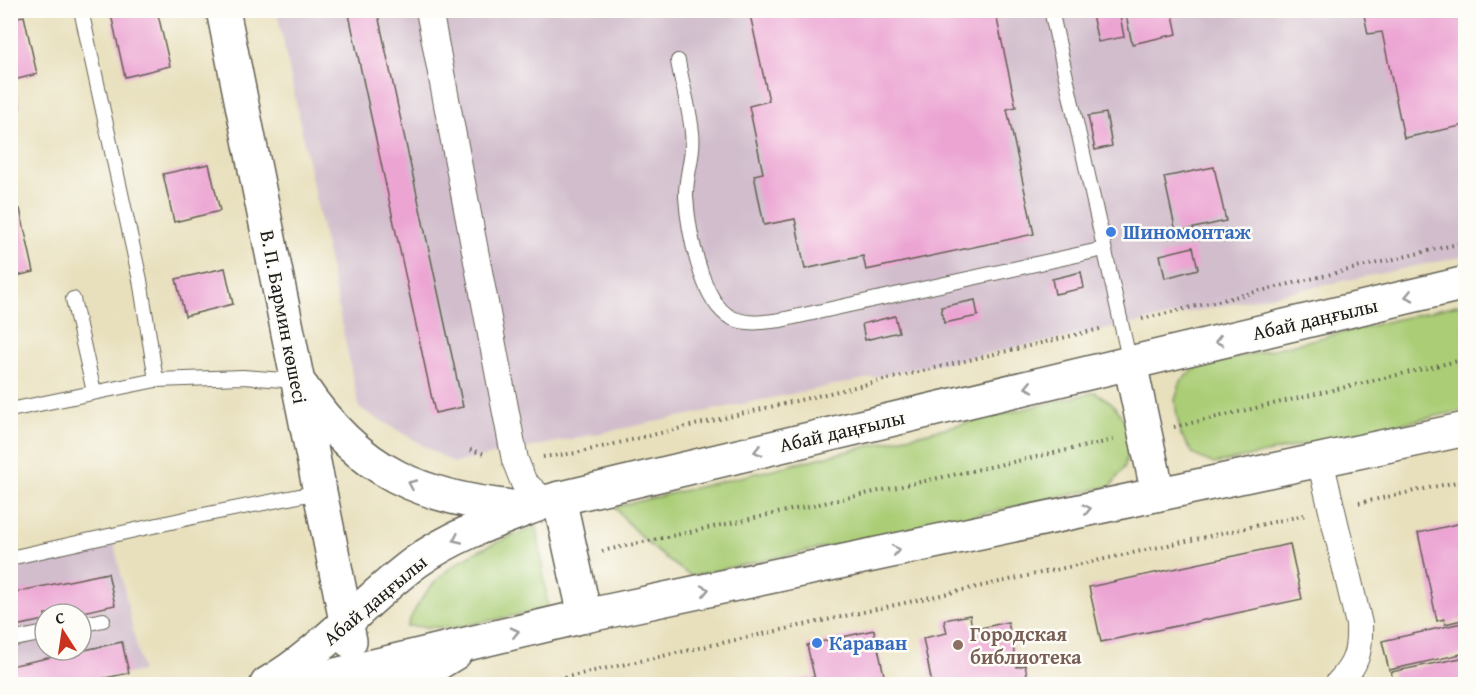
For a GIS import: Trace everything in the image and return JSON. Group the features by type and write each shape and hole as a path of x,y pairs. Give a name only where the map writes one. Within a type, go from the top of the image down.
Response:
{"main road":[{"name":"В. П. Бармин көшесі","path":"223,10 357,677"},
{"name":"Абай даңғылы","path":"267,684 313,652 374,596 417,562 449,542 545,503 1466,283"},
{"path":"1130,363 1158,494"},
{"path":"296,380 340,436 363,457 389,473 418,487 482,504 545,503 573,558 585,616"},
{"name":"Абай даңғылы","path":"297,684 357,677 474,642 585,616 1466,429"},
{"path":"413,684 437,663 474,642"}],"street":[{"path":"429,10 515,460 524,483 545,503"},
{"path":"1320,460 1359,624 1360,646 1353,665 1338,684"}],"lane":[{"path":"81,10 140,280 156,380"},
{"path":"1052,10 1130,363"},
{"path":"678,61 693,135 686,196 696,257 708,292 730,317 752,324 781,320 1104,249"},
{"path":"73,298 94,392"},
{"path":"10,410 156,380 243,377 296,380"},
{"path":"10,558 198,516 319,492"},
{"path":"93,622 103,620"},
{"path":"10,640 33,635"}],"path":[{"path":"470,450 515,460 576,453 1466,242"},
{"path":"573,558 1145,434 1466,359"},
{"path":"535,684 1466,480"}],"shaded area":[{"path":"277,11 1465,11 1465,256 454,463 359,408"},
{"path":"114,543 142,671 80,684 11,684 10,566"}],"green space":[{"path":"1465,303 1465,410 1214,464 1194,455 1181,435 1175,400 1181,381 1195,368"},
{"path":"1095,392 1112,403 1125,421 1129,449 1124,468 1111,486 691,576 650,545 615,507"},
{"path":"537,526 548,609 452,628 407,626 430,587 444,573 477,552"}],"building":[{"path":"110,10 157,10 170,66 125,77"},
{"path":"348,10 377,10 463,407 435,413"},
{"path":"749,10 995,10 1016,107 1007,109 1034,234 866,270 863,256 805,269 795,219 764,225 754,175 763,173 749,106 769,101"},
{"path":"1091,10 1119,10 1124,37 1098,42"},
{"path":"1125,10 1172,10 1177,34 1132,44"},
{"path":"1363,10 1466,10 1466,125 1404,138 1382,32 1368,34"},
{"path":"24,16 37,74 14,80 20,108 10,111 10,18"},
{"path":"1106,113 1112,146 1095,150 1088,116"},
{"path":"209,164 220,211 174,222 163,174"},
{"path":"1214,167 1226,221 1176,232 1164,177"},
{"path":"20,209 34,272 12,277 13,282 10,283 10,212"},
{"path":"1193,247 1198,269 1165,278 1160,255"},
{"path":"225,268 233,304 185,316 176,279"},
{"path":"1081,272 1084,288 1055,294 1052,279"},
{"path":"975,300 978,316 944,323 941,307"},
{"path":"895,316 899,332 865,340 862,324"},
{"path":"1466,522 1466,619 1445,624 1444,619 1437,621 1418,533"},
{"path":"1290,544 1302,599 1101,642 1089,587"},
{"path":"108,573 115,605 93,610 93,602 33,602 33,622 10,627 10,593"},
{"path":"970,615 972,630 1008,622 1017,667 1025,665 1029,684 932,684 923,638 947,633 944,620"},
{"path":"1466,622 1466,653 1389,670 1382,641"},
{"path":"874,630 886,684 816,684 807,645"},
{"path":"122,642 129,673 77,684 10,684 10,666 33,661 93,662 93,648"},
{"path":"1466,657 1466,684 1394,684 1391,672"},
{"path":"812,677 814,684 779,684 779,683"}],"place":[{"name":"Шиномонтаж","path":"1111,232"},
{"name":"Караван","path":"817,643"},
{"name":"Городская библиотека","path":"958,645"}]}
